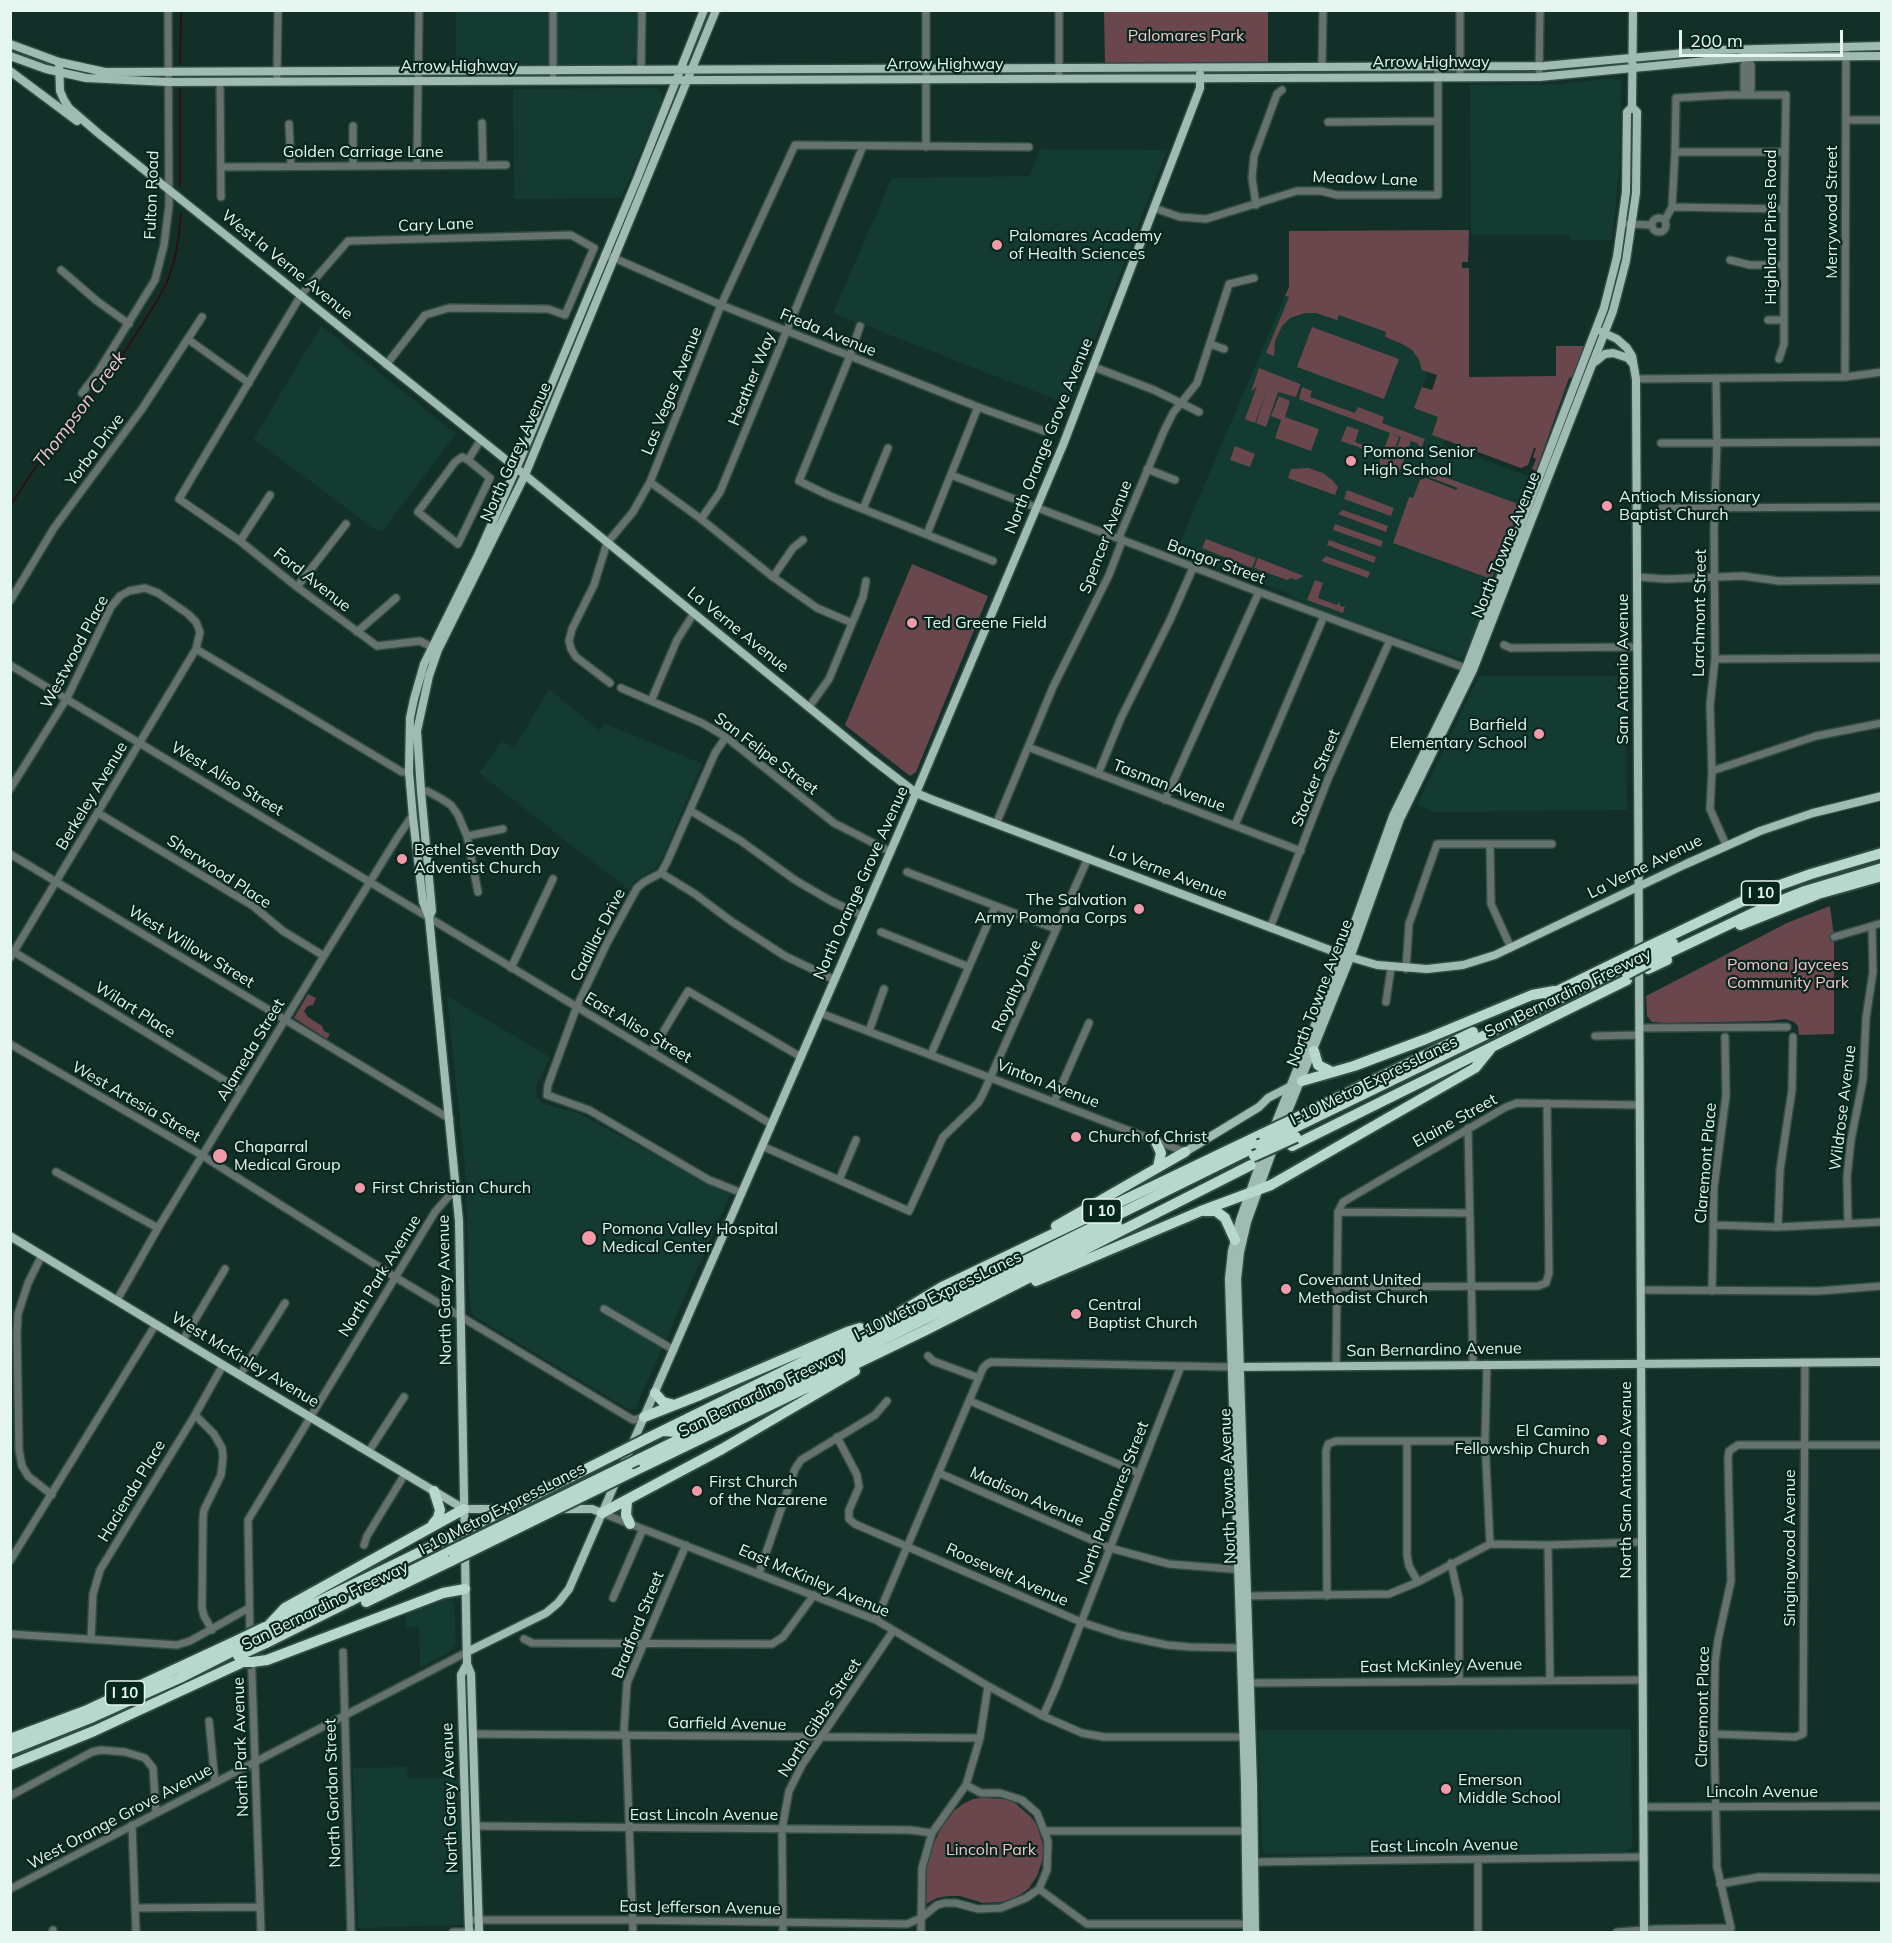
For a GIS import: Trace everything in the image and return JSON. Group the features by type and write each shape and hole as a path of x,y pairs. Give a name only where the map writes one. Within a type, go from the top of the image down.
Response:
{"highway":[{"name":"San Bernardino Freeway","path":"10,1765 94,1731 267,1640 630,1473 926,1330 1253,1161 1292,1125 1492,1047 1766,890 1881,853"},
{"path":"1648,959 1735,912 1774,895 1808,882 1881,861"},
{"path":"1648,959 1770,905 1814,888 1881,868"},
{"name":"San Bernardino Freeway","path":"408,1558 886,1321 942,1287 1261,1140 1558,991 1627,969 1818,894 1881,876"},
{"name":"I-10 Metro ExpressLanes","path":"1292,1125 1627,969"},
{"path":"1297,1083 1426,1039 1532,995 1558,991"},
{"path":"956,1314 1201,1211 1271,1185 1474,1068 1492,1047"},
{"path":"1314,1051 1318,1065 1333,1072"},
{"path":"1155,1140 1161,1153 1158,1167"},
{"name":"I-10 Metro ExpressLanes","path":"662,1431 678,1432 1261,1140"},
{"path":"942,1287 1096,1204 1185,1152"},
{"name":"I-10 Metro ExpressLanes","path":"451,1556 637,1460 1253,1161"},
{"path":"1201,1211 1220,1213 1229,1224 1235,1240"},
{"path":"644,1417 847,1332 886,1321"},
{"path":"602,1513 722,1449 926,1330"},
{"path":"655,1393 663,1402 675,1405"},
{"path":"430,1526 439,1514 434,1491"},
{"path":"627,1501 626,1515 630,1524"},
{"path":"267,1640 285,1608 464,1509"},
{"name":"I-10 Metro ExpressLanes","path":"10,1757 136,1705 267,1640 401,1569 408,1558"},
{"path":"239,1654 267,1640 465,1589"},
{"name":"San Bernardino Freeway","path":"10,1739 239,1654"},
{"name":"I-10 Metro ExpressLanes","path":"10,1750 239,1654"}],"main road":[{"name":"North Garey Avenue","path":"479,1932 471,1674 466,1652 457,1191 429,917 423,902 413,818 409,772 410,718 414,699 435,648 517,469 631,194 704,10"},
{"name":"North Garey Avenue","path":"429,917 432,911 417,731 435,648 525,475 716,10"},
{"name":"North Towne Avenue","path":"1469,669 1622,281 1628,224 1628,112 1632,107 1633,10"},
{"name":"Arrow Highway","path":"10,44 59,62 105,72 418,71 676,80 1539,77 1748,57 1881,56"},
{"name":"Arrow Highway","path":"10,56 59,72 106,81 417,81 641,70 1539,66 1718,50 1881,46"},
{"name":"West la Verne Avenue","path":"59,62 60,91 69,108 525,475"},
{"name":"North Orange Grove Avenue","path":"466,1652 546,1613 569,1589 891,852 1036,509 1094,367 1200,88 1200,67"},
{"path":"1323,67 1323,78"},
{"path":"10,71 91,132 98,133"},
{"path":"643,189 640,180 646,166 647,152"},
{"path":"629,224 631,194"},
{"path":"575,327 580,342"},
{"name":"North Towne Avenue","path":"1251,1929 1243,1596 1229,1279 1235,1240 1253,1192 1292,1125 1297,1083 1400,819 1469,669 1593,365 1600,332"},
{"name":"San Antonio Avenue","path":"1600,332 1617,339 1627,348 1635,366 1636,379 1640,1032"},
{"path":"1593,365 1605,354 1613,353 1628,358 1635,366"},
{"name":"La Verne Avenue","path":"525,475 916,793 1270,928 1347,956 1391,968 1437,968 1463,965 1510,948 1726,845 1789,820 1881,796"},
{"path":"409,750 414,790 421,791"},
{"name":"North Towne Avenue","path":"1297,1083 1314,1051 1347,956"},
{"name":"North San Antonio Avenue","path":"1640,1032 1644,1931"},
{"path":"1185,1152 1258,1107 1268,1098 1297,1083"},
{"path":"1258,1107 1268,1106 1292,1125"},
{"name":"North Towne Avenue","path":"1234,1367 1240,1252 1253,1192"},
{"name":"West McKinley Avenue","path":"10,1236 464,1509"},
{"name":"San Bernardino Avenue","path":"1234,1367 1881,1362"},
{"name":"East McKinley Avenue","path":"464,1509 592,1509 602,1513"},
{"name":"North Garey Avenue","path":"467,1664 461,1675 469,1932"},
{"name":"North Towne Avenue","path":"1245,1683 1242,1737 1249,1831"}],"street":[{"name":"Fulton Road","path":"82,393 129,324 155,280 158,270 169,206 167,189 168,10"},
{"path":"278,10 278,81"},
{"path":"417,165 419,10"},
{"path":"553,10 553,76"},
{"path":"641,70 642,10"},
{"path":"926,10 926,147"},
{"path":"1059,10 1059,78"},
{"path":"1323,10 1323,67"},
{"path":"1460,10 1460,77"},
{"path":"1539,77 1540,10"},
{"name":"Merrywood Street","path":"1845,377 1846,46"},
{"path":"1652,225 1655,231 1662,232 1666,227 1665,220 1672,207 1676,152 1676,98 1747,95 1751,89 1751,65 1748,57"},
{"path":"1329,122 1438,121 1438,66"},
{"path":"220,82 221,197"},
{"path":"1256,205 1252,186 1254,156 1277,94 1282,90"},
{"name":"Highland Pines Road","path":"1747,95 1786,95 1784,344 1779,358"},
{"path":"1846,120 1881,120"},
{"name":"Meadow Lane","path":"1154,208 1180,217 1206,219 1298,191 1308,190 1337,195 1438,195 1438,121"},
{"path":"482,123 483,165"},
{"path":"289,124 291,166"},
{"path":"353,126 353,166"},
{"name":"Las Vegas Avenue","path":"610,683 576,657 569,641 572,629 598,575 607,543 633,512 650,482 721,304 795,145 862,146"},
{"path":"862,146 1029,147"},
{"name":"Heather Way","path":"701,519 720,492 862,146"},
{"path":"1676,152 1784,152"},
{"name":"Golden Carriage Lane","path":"221,167 506,165"},
{"path":"1672,207 1784,209"},
{"path":"1652,225 1656,218 1665,220"},
{"path":"1628,224 1652,225"},
{"name":"Cary Lane","path":"179,499 301,295 348,241 571,235 594,248 565,315 548,309 449,308 425,315 387,365"},
{"name":"Freda Avenue","path":"605,254 721,304 978,407 1044,431"},
{"path":"1730,260 1750,265 1784,265"},
{"path":"61,270 97,301 129,324"},
{"name":"Spencer Avenue","path":"996,824 1053,687 1097,600 1122,541 1120,535 1168,422 1197,382 1229,284 1254,278"},
{"name":"Yorba Drive","path":"10,601 54,528 142,409 202,317"},
{"path":"1768,320 1784,320"},
{"path":"860,326 799,481 993,561"},
{"path":"189,340 249,383"},
{"path":"1210,344 1224,349"},
{"path":"1094,367 1154,390 1199,412"},
{"path":"1636,379 1845,377 1881,372"},
{"name":"Larchmont Street","path":"1716,378 1715,659 1710,705 1712,771 1710,808 1726,845"},
{"path":"927,534 978,407"},
{"path":"468,460 480,441"},
{"path":"1661,443 1881,442"},
{"path":"863,509 888,448"},
{"path":"462,457 468,460 490,478 459,544 418,512 455,462 462,457"},
{"path":"1147,469 1175,480"},
{"name":"Bangor Street","path":"951,475 1193,568 1469,669"},
{"path":"650,482 817,608 852,623"},
{"path":"240,541 270,495"},
{"name":"Ford Avenue","path":"179,499 240,541 297,587 377,646 420,641 435,648"},
{"path":"1662,508 1881,507"},
{"path":"297,587 346,524"},
{"path":"773,577 793,548 803,540"},
{"path":"1098,774 1121,718 1193,568"},
{"path":"1637,577 1666,579 1743,576 1779,581 1881,580"},
{"path":"809,707 829,679 863,597 866,580"},
{"name":"Westwood Place","path":"10,789 67,698 111,607 120,596 129,591 145,588 158,593 189,614 196,622 200,632 196,649"},
{"path":"1165,800 1259,592"},
{"path":"357,632 396,598"},
{"path":"651,701 677,640 694,613"},
{"path":"1234,825 1324,616"},
{"name":"Stocker Street","path":"1270,928 1328,779 1390,640"},
{"path":"1504,645 1512,648 1638,647"},
{"path":"196,649 402,772 409,772"},
{"name":"Berkeley Avenue","path":"12,955 196,649"},
{"path":"1715,659 1881,658"},
{"name":"West Aliso Street","path":"10,665 429,917"},
{"name":"San Felipe Street","path":"621,688 702,723 726,737 834,823 891,852"},
{"path":"1712,771 1816,736 1881,723"},
{"name":"Cadillac Drive","path":"726,737 712,759 691,811 661,873 644,882 629,901 577,1006 548,1085 547,1095 589,1110 709,1180 742,1193"},
{"name":"Tasman Avenue","path":"1028,747 1300,851"},
{"path":"421,791 427,791 451,805 458,815 467,836 478,892"},
{"path":"691,811 741,841 795,880 863,916"},
{"name":"Sherwood Place","path":"98,813 252,906 283,931 324,956"},
{"name":"Alameda Street","path":"117,1300 158,1228 324,956 399,835 413,818"},
{"path":"467,836 503,829"},
{"path":"1406,969 1409,924 1437,844 1552,844"},
{"path":"1490,844 1491,904 1510,948"},
{"name":"West Willow Street","path":"10,854 450,1119"},
{"name":"Royalty Drive","path":"840,1180 909,1211 937,1146 950,1129 978,1103 991,1078 1088,858"},
{"path":"907,872 1056,929"},
{"path":"661,873 785,956 835,980"},
{"path":"511,968 552,879"},
{"path":"931,1054 995,907"},
{"name":"East Aliso Street","path":"429,917 771,1124"},
{"path":"1834,937 1881,923"},
{"name":"Wildrose Avenue","path":"1848,1223 1847,1177 1851,1140 1863,1080 1866,1018 1873,972 1872,926"},
{"path":"881,932 969,967"},
{"name":"Wilart Place","path":"12,955 242,1091"},
{"path":"1386,1002 1391,968"},
{"path":"869,1031 884,989"},
{"path":"651,1052 688,991 801,1058"},
{"name":"Vinton Avenue","path":"820,1013 1185,1152"},
{"path":"1054,1102 1089,1023"},
{"path":"1595,1036 1640,1032 1787,1027"},
{"name":"Claremont Place","path":"1712,1291 1714,1187 1726,1096 1725,1037"},
{"path":"1778,1227 1780,1170 1792,1090 1793,1037"},
{"name":"West Artesia Street","path":"10,1044 203,1156 395,1277 633,1420 644,1417"},
{"name":"Elaine Street","path":"1338,1212 1343,1202 1351,1196 1468,1128 1517,1103 1639,1105"},
{"path":"1336,1287 1538,1286 1546,1283 1549,1273 1547,1103"},
{"path":"1468,1128 1473,1364"},
{"path":"762,1146 840,1180 856,1140"},
{"path":"56,1172 158,1228"},
{"name":"North Park Avenue","path":"261,1932 248,1520 441,1203 457,1191"},
{"path":"1336,1366 1338,1212 1469,1213"},
{"path":"1713,1225 1778,1227 1881,1222"},
{"path":"42,1255 28,1283 18,1314 16,1334 20,1450 22,1466 28,1476 52,1495"},
{"path":"183,1340 225,1269"},
{"path":"1641,1290 1819,1291 1881,1286"},
{"path":"240,1375 285,1303"},
{"path":"604,1309 674,1350"},
{"path":"10,1561 156,1324"},
{"path":"876,1620 980,1378 928,1356"},
{"name":"San Bernardino Avenue","path":"980,1378 987,1364 991,1362 1234,1367"},
{"name":"Singingwood Avenue","path":"1714,1734 1795,1737 1803,1734 1805,1362"},
{"path":"1487,1364 1485,1441 1490,1544"},
{"name":"Hacienda Place","path":"91,1639 93,1594 100,1570 223,1365"},
{"name":"North Palomares Street","path":"1043,1716 1181,1366"},
{"path":"369,1451 404,1396"},
{"path":"759,1573 795,1469 801,1460 874,1415 886,1401"},
{"path":"970,1401 1139,1473"},
{"path":"195,1415 214,1434 222,1448 223,1457 217,1487 202,1517 202,1608 212,1630"},
{"name":"Roosevelt Avenue","path":"837,1437 857,1475 859,1487 849,1510 849,1519 855,1524 1081,1622 1121,1635 1167,1645 1215,1649 1244,1648"},
{"path":"1327,1596 1326,1451 1328,1444 1335,1441 1485,1441"},
{"path":"1407,1442 1407,1555 1409,1566 1418,1582"},
{"name":"Claremont Place","path":"1644,1931 1731,1928 1717,1867 1714,1734 1715,1663 1731,1581 1729,1451 1738,1445 1803,1446"},
{"path":"1803,1446 1881,1445"},
{"name":"Madison Avenue","path":"939,1473 1110,1548 1169,1564 1242,1570"},
{"path":"364,1545 367,1536 405,1474"},
{"name":"East McKinley Avenue","path":"602,1513 876,1620 988,1686 1043,1716 1082,1733 1104,1737 1242,1737"},
{"path":"613,1598 643,1529"},
{"path":"1243,1596 1389,1594 1418,1582 1450,1563 1490,1544 1641,1542"},
{"name":"Bradford Street","path":"633,1932 624,1713 627,1683 686,1545"},
{"path":"1548,1545 1550,1680"},
{"path":"1450,1563 1460,1599 1459,1680"},
{"path":"524,1640 532,1643 772,1644 783,1638 814,1595"},
{"path":"10,1634 177,1645 212,1630 249,1608"},
{"name":"North Gibbs Street","path":"783,1932 782,1829 789,1791 802,1765 893,1631"},
{"name":"North Gordon Street","path":"343,1652 351,1932"},
{"name":"West Orange Grove Avenue","path":"10,1890 466,1652"},
{"name":"East McKinley Avenue","path":"1245,1683 1642,1680"},
{"path":"921,1932 922,1868 932,1833 966,1785 980,1738 988,1686"},
{"path":"209,1721 215,1782"},
{"name":"Garfield Avenue","path":"473,1734 980,1738"},
{"path":"10,1796 93,1752 101,1750 125,1752 150,1762 153,1768 156,1813"},
{"path":"966,1785 981,1793 1000,1794 1022,1800 1037,1813 1048,1841 1045,1878 1039,1889 1087,1928 1251,1929"},
{"name":"Lincoln Avenue","path":"1643,1806 1881,1806"},
{"path":"132,1825 136,1932"},
{"name":"East Lincoln Avenue","path":"476,1826 910,1830 932,1833"},
{"path":"1045,1831 1249,1831"},
{"name":"East Lincoln Avenue","path":"1250,1862 1643,1857"},
{"path":"1478,1860 1478,1932"},
{"path":"1720,1884 1759,1877 1881,1878"},
{"name":"East Jefferson Avenue","path":"469,1920 908,1924 921,1918 937,1905 956,1903 978,1909 1001,1908 1026,1898 1039,1889"},
{"path":"135,1908 260,1908"},
{"path":"1617,1932 1644,1931"},
{"path":"453,1932 479,1932"}],"shaded area":[{"path":"456,11 637,11 637,57 630,65 456,65"},
{"path":"1613,78 1620,80 1621,83 1620,162 1612,240 1570,240 1569,235 1471,235 1470,85 1563,84"},
{"path":"657,88 662,94 661,106 621,198 514,199 513,89"},
{"name":"Palomares Academy of Health Sciences","path":"1040,149 1167,150 1070,405 833,313 892,178 1030,176"},
{"name":"Pomona Senior High School","path":"1285,296 1387,332 1385,338 1412,350 1422,370 1428,372 1415,408 1439,417 1445,440 1443,445 1533,478 1495,581 1466,653 1461,659 1305,603 1285,592 1175,554"},
{"path":"321,326 456,434 382,531 377,531 254,439"},
{"name":"Barfield Elementary School","path":"1479,676 1626,676 1627,810 1436,812 1417,805"},
{"path":"549,689 600,731 604,723 702,764 661,861 656,868 635,881 629,890 479,773 502,741 514,748"},
{"name":"Pomona Valley Hospital Medical Center","path":"447,996 550,1057 536,1087 537,1097 543,1104 578,1113 730,1195 635,1409 630,1410 472,1315 468,1282 466,1179"},
{"path":"439,1599 452,1601 454,1604 456,1644 450,1652 420,1667 419,1627 406,1627 405,1612"},
{"name":"Emerson Middle School","path":"1629,1729 1631,1731 1632,1847 1626,1852 1266,1853 1262,1850 1258,1730"},
{"path":"407,1767 408,1779 459,1778 462,1925 360,1928 358,1927 353,1768"}],"green space":[{"name":"Palomares Park","path":"1104,11 1268,11 1268,62 1105,63"},
{"path":"1469,230 1468,262 1462,262 1462,268 1469,268 1469,377 1556,376 1556,346 1585,346 1572,377 1569,378 1536,471 1532,469 1536,459 1533,457 1536,448 1534,448 1528,465 1521,468 1432,435 1438,417 1414,408 1422,387 1432,390 1437,375 1422,370 1412,350 1385,337 1386,332 1339,315 1337,320 1316,313 1305,313 1290,318 1282,326 1275,341 1274,356 1266,353 1289,297 1285,296 1289,287 1289,231"},
{"path":"1312,327 1399,359 1384,399 1297,367"},
{"path":"1259,368 1300,384 1296,397 1278,392 1266,427 1256,423 1268,388 1255,423 1245,419 1257,386 1251,392"},
{"path":"1302,387 1312,391 1310,397 1355,413 1358,407 1384,417 1382,423 1425,439 1421,448 1417,443 1299,399"},
{"path":"1279,396 1290,401 1285,417 1319,429 1311,451 1275,438 1281,420 1271,416"},
{"path":"1347,426 1359,430 1355,442 1373,449 1372,452 1341,441"},
{"path":"1390,433 1399,437 1387,471 1377,468"},
{"path":"1401,437 1411,441 1398,475 1388,472"},
{"path":"1235,446 1255,454 1250,467 1230,460"},
{"path":"1308,468 1323,473 1332,480 1338,487 1335,495 1288,478 1291,469"},
{"path":"1420,468 1521,505 1491,579 1393,543 1409,497 1413,498 1420,480 1426,478 1456,490 1458,488 1418,473"},
{"path":"1347,490 1394,508 1391,516 1344,499"},
{"path":"1343,510 1388,526 1386,532 1338,514"},
{"path":"1335,524 1383,541 1381,547 1333,530"},
{"path":"1206,539 1256,558 1252,568 1202,548"},
{"path":"1329,540 1376,557 1374,563 1327,545"},
{"path":"1326,556 1370,572 1368,578 1321,561"},
{"path":"1258,558 1304,576 1296,580 1291,578 1287,580 1254,568"},
{"path":"912,564 988,596 916,772 910,776 845,725"},
{"path":"1315,580 1323,583 1318,598 1337,605 1340,602 1340,606 1345,607 1343,613 1307,600"},
{"name":"Pomona Jaycees Community Park","path":"1830,906 1834,937 1834,1034 1799,1035 1798,1026 1785,1019 1665,1023 1652,1022 1647,1016 1646,996 1787,923"},
{"path":"308,994 316,998 313,1005 308,1006 304,1011 308,1017 330,1034 327,1039 294,1018"},
{"name":"Lincoln Park","path":"982,1798 1005,1799 1015,1803 1037,1825 1043,1845 1043,1858 1037,1876 1029,1888 1020,1895 1002,1902 983,1903 960,1896 948,1896 937,1898 926,1904 927,1864 942,1826 963,1804"}],"waterway":[{"name":"Thompson Creek","path":"180,64 181,10"},
{"name":"Thompson Creek","path":"180,89 180,186"},
{"name":"Thompson Creek","path":"10,506 41,459 108,378 157,301 167,282 175,258 181,213"}],"place":[{"name":"Palomares Academy of Health Sciences","path":"997,245"},
{"name":"Pomona Senior High School","path":"1351,461"},
{"name":"Antioch Missionary Baptist Church","path":"1607,506"},
{"name":"Ted Greene Field","path":"912,623"},
{"name":"Barfield Elementary School","path":"1539,734"},
{"name":"Bethel Seventh Day Adventist Church","path":"402,859"},
{"name":"The Salvation Army Pomona Corps","path":"1139,909"},
{"name":"Church of Christ","path":"1076,1137"},
{"name":"Chaparral Medical Group","path":"220,1156"},
{"name":"First Christian Church","path":"360,1188"},
{"name":"Pomona Valley Hospital Medical Center","path":"589,1238"},
{"name":"Covenant United Methodist Church","path":"1286,1289"},
{"name":"Central Baptist Church","path":"1076,1314"},
{"name":"El Camino Fellowship Church","path":"1602,1440"},
{"name":"First Church of the Nazarene","path":"697,1491"},
{"name":"Emerson Middle School","path":"1446,1789"}]}
